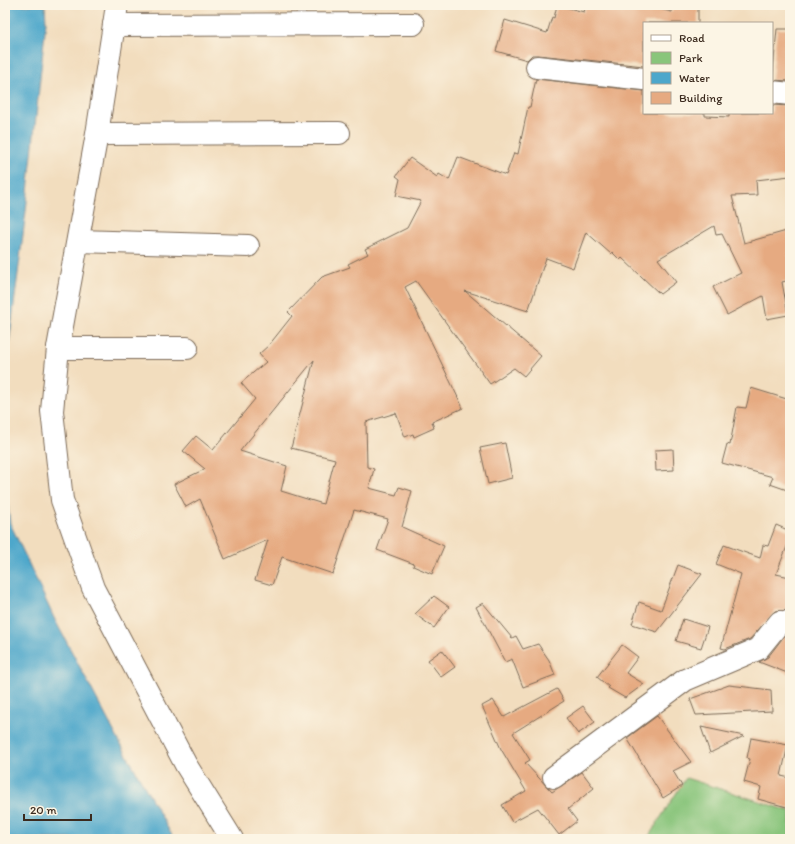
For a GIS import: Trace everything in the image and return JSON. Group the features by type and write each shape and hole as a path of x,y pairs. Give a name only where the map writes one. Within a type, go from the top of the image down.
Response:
{"street":[{"path":"232,839 186,765 90,581 62,500 52,411 58,348 97,134 116,15 413,24"},
{"path":"537,67 643,79"},
{"path":"773,92 790,94"},
{"path":"97,134 339,132"},
{"path":"78,241 248,246"},
{"path":"58,348 187,348"},
{"path":"554,777 685,680 758,649 780,622 790,623"}],"green space":[{"path":"686,778 790,811 790,839 647,839"}],"water":[{"path":"5,5 45,5 46,22 26,211 5,375"},
{"path":"5,482 10,523 55,620 119,741 174,839 5,839"}],"building":[{"path":"557,5 584,12 586,5 642,5 672,12 673,5 698,5 698,22 643,22 643,66 538,55 532,55 527,60 496,51 505,20 547,33 552,17 554,18"},
{"path":"777,29 790,29 790,81 773,80"},
{"path":"536,79 643,91 643,114 705,114 705,116 729,117 729,114 773,114 773,105 790,106 790,176 756,180 757,195 732,196 744,243 790,230 790,280 782,282 788,315 767,319 763,296 727,315 713,287 741,273 722,234 716,235 714,226 658,259 676,282 660,294 622,258 620,260 612,252 611,254 586,232 573,268 546,258 528,311 465,291 541,356 524,376 514,368 490,384 416,281 405,287 463,408 432,422 434,428 414,437 413,434 405,437 396,413 366,422 367,467 374,469 369,488 396,495 399,487 412,491 402,527 444,546 432,574 413,566 414,564 377,550 388,519 354,510 333,574 282,557 272,585 255,580 268,540 225,559 200,499 186,507 174,484 205,469 183,451 196,436 213,450 255,399 241,383 266,362 259,354 269,345 292,316 288,312 322,277 350,267 348,264 368,254 365,249 407,228 421,201 396,196 400,179 396,176 410,158 437,177 439,174 449,180 458,157 506,175 514,153 518,154 528,107 530,107","holes":["314,360 291,448 335,459 323,504 281,491 287,466 240,451"]},
{"path":"751,388 790,400 790,491 770,484 773,477 722,463 727,444 730,445 737,407 746,408"},
{"path":"505,443 512,478 488,484 480,448"},
{"path":"673,449 674,470 656,471 655,450"},
{"path":"776,525 790,531 790,539 776,574 790,577 790,610 775,611 750,639 725,649 721,648 741,574 716,564 724,545 760,558 763,545 768,546"},
{"path":"678,565 702,574 657,632 632,624 639,602 661,610"},
{"path":"434,596 449,607 434,628 415,614"},
{"path":"483,603 512,638 516,636 523,649 538,644 549,660 555,675 523,687 512,659 505,662 476,607"},
{"path":"683,619 708,627 701,648 676,641"},
{"path":"785,635 790,635 790,674 759,662 768,657"},
{"path":"622,645 638,657 626,673 644,684 625,698 608,688 609,687 597,677"},
{"path":"442,650 455,667 441,677 428,660"},
{"path":"729,685 771,690 772,711 696,715 690,699"},
{"path":"557,689 564,701 513,733 530,760 525,763 552,792 582,772 594,788 568,809 577,821 559,835 538,808 512,822 502,805 526,791 501,749 482,706 493,700 504,717"},
{"path":"583,706 595,722 578,734 566,718"},
{"path":"657,716 691,762 673,771 682,786 663,798 627,738"},
{"path":"701,727 744,736 710,753"},
{"path":"751,738 788,745 781,776 790,778 790,808 758,799 761,787 744,782 750,759 747,758"}]}
